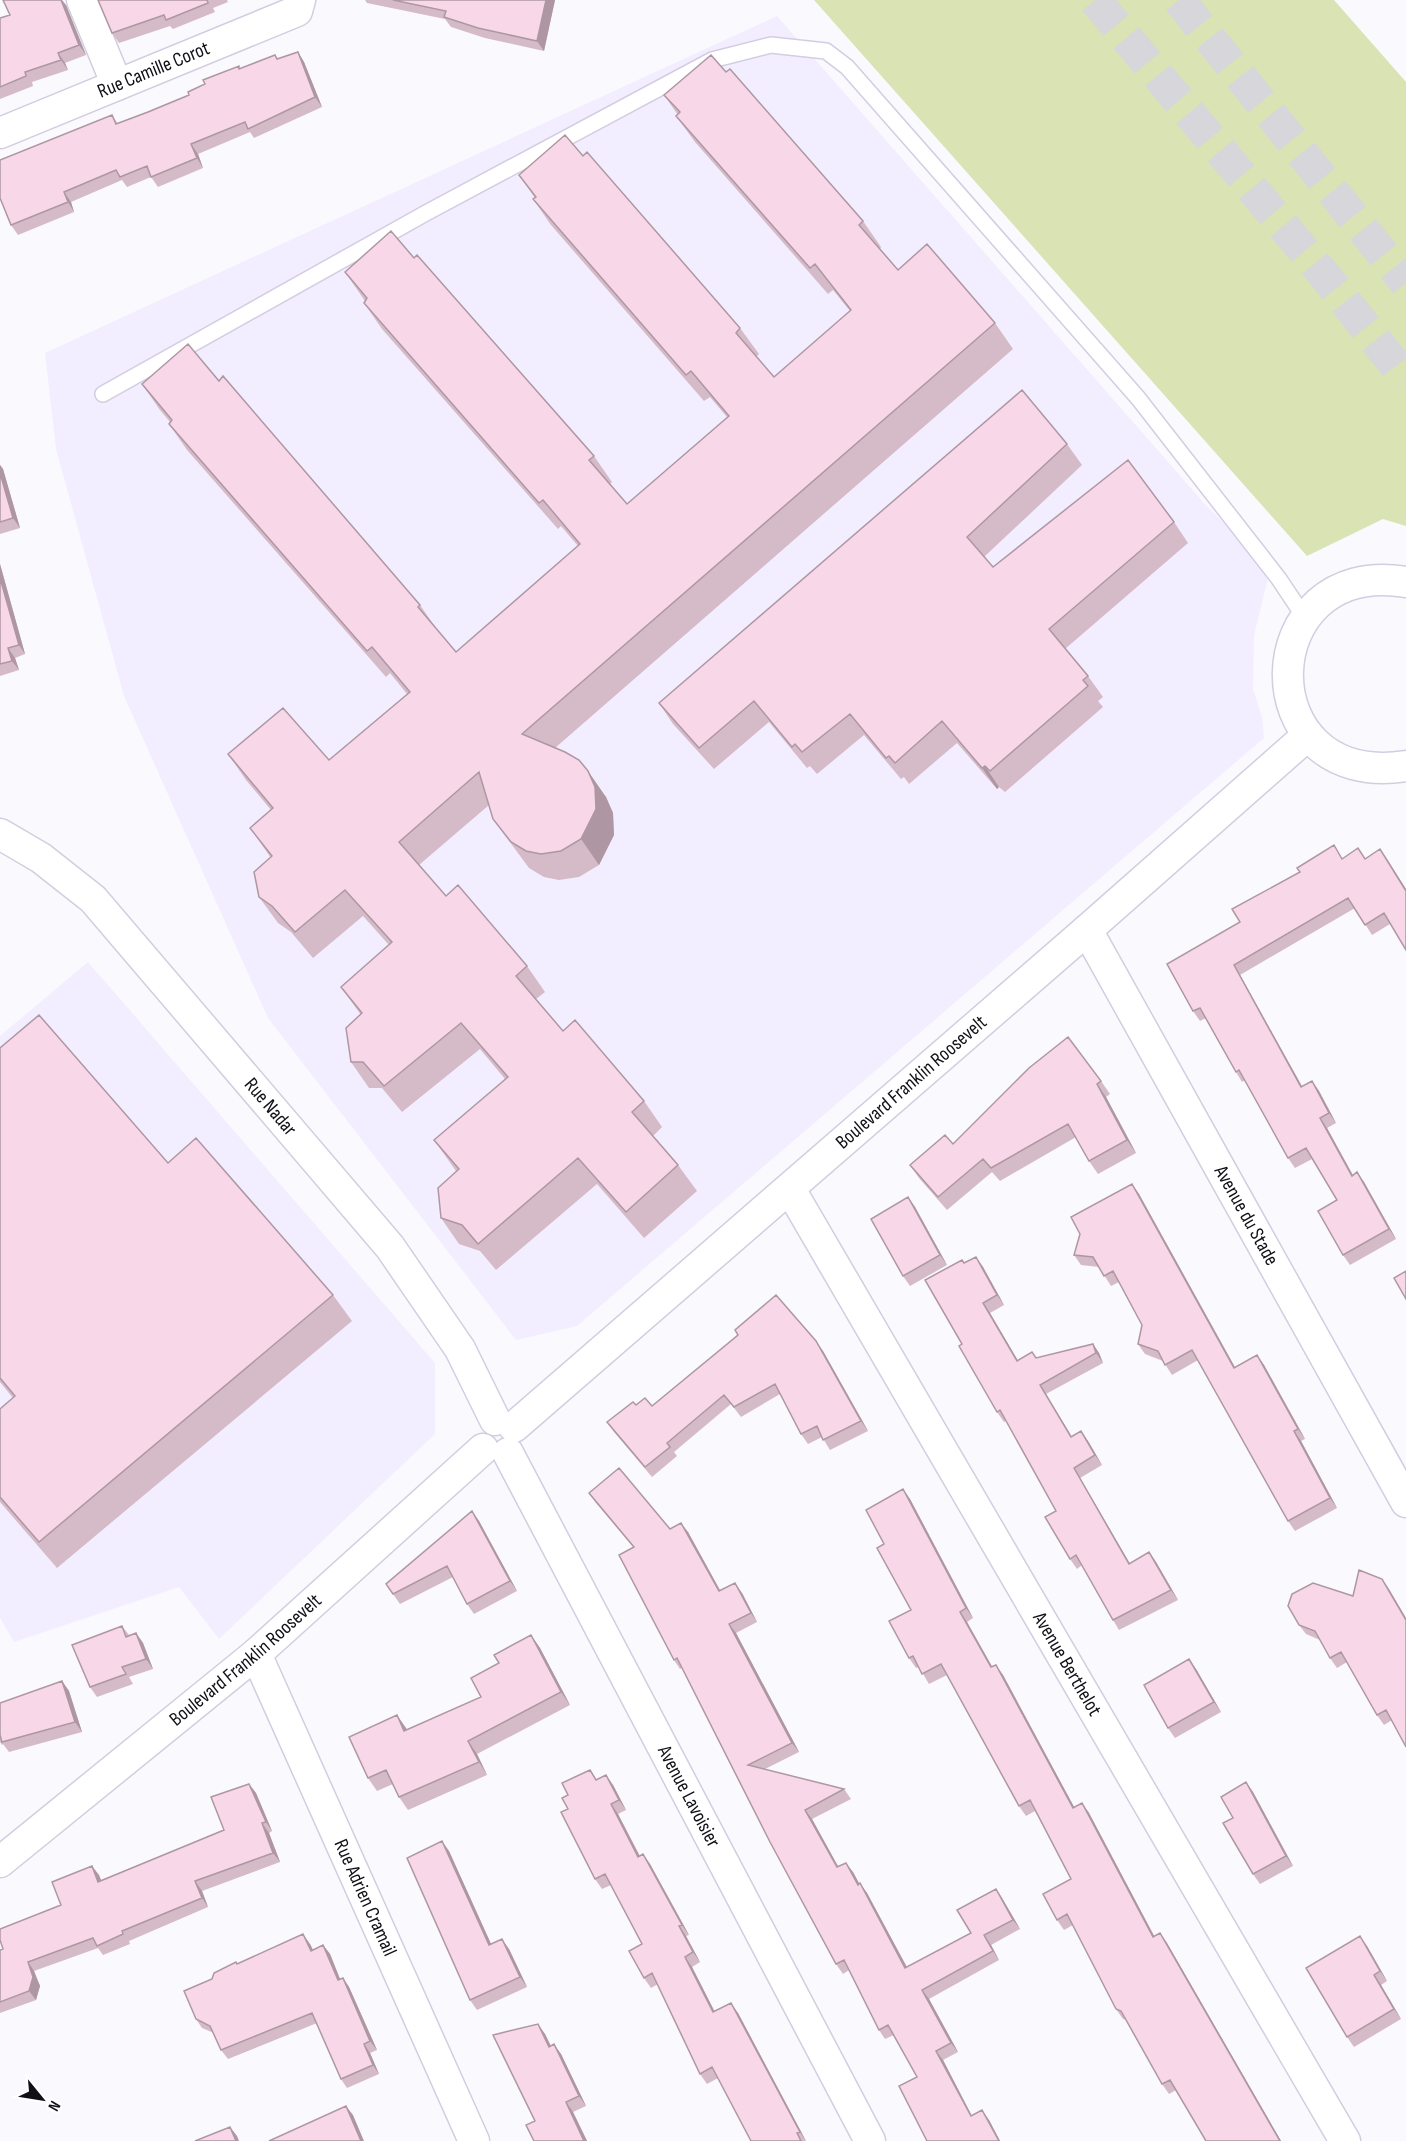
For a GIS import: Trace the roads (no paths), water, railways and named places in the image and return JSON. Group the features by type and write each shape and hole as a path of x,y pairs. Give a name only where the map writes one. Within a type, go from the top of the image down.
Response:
{"street":[{"path":"82,0 117,84"},
{"name":"Rue Camille Corot","path":"0,133 297,11 300,0"},
{"path":"1406,582 1383,578 1355,582 1327,596 1305,618 1291,646 1286,676 1292,708 1308,735 1328,753 1354,765 1382,769 1406,765"},
{"name":"Boulevard Franklin Roosevelt","path":"0,1862 256,1654 500,1437 790,1189 1308,735"},
{"name":"Rue Nadar","path":"0,834 41,858 93,899 375,1229 460,1349 500,1437"},
{"name":"Avenue du Stade","path":"1087,930 1406,1502"},
{"name":"Avenue Berthelot","path":"790,1189 1345,2141"},
{"name":"Avenue Lavoisier","path":"500,1437 870,2141"},
{"name":"Rue Adrien Cramail","path":"256,1654 474,2141"}],"lane":[{"path":"103,394 426,213 712,60 771,45 826,51 847,67 1138,398 1279,579 1305,618"}],"tunnel":[{"path":"1095,0 1330,282 1406,379"},
{"path":"1179,0 1406,283"}]}
